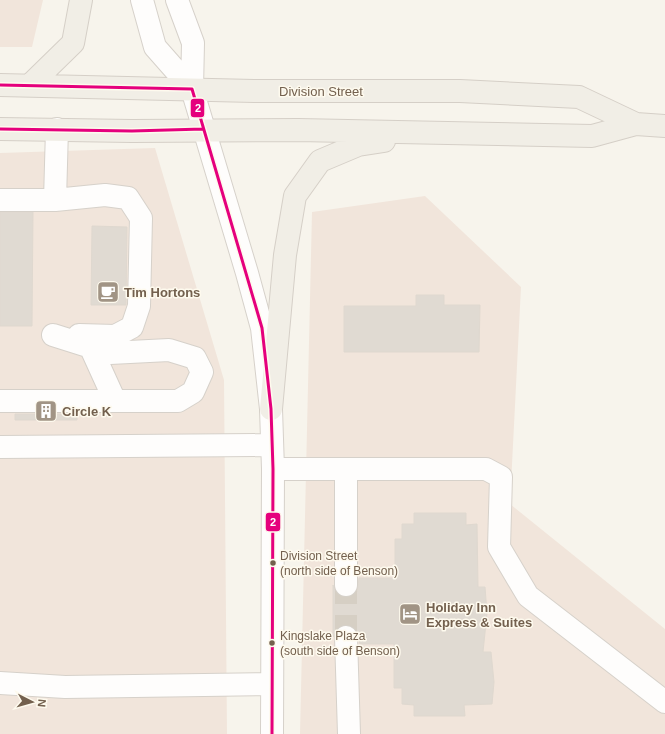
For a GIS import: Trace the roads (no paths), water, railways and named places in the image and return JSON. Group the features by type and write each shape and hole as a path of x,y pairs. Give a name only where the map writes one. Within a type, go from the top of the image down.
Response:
{"main road":[{"path":"30,84 73,43 81,0"},
{"name":"Division Street","path":"0,85 30,84 192,89 460,91 579,97 636,124"},
{"name":"Division Street","path":"0,129 441,132 592,136 636,124 665,126"},
{"path":"271,409 285,255 295,196 320,161 358,145 441,132"}],"street":[{"path":"142,0 155,47 192,89"},
{"path":"177,0 193,43 192,89 262,328 271,409 273,469 272,734"},
{"path":"55,200 56,129"},
{"path":"0,200 55,200 105,195 128,198 140,218 140,306 132,327 115,336 54,335 110,353 169,350 195,358 202,372 193,392 178,401 0,401"},
{"path":"90,346 115,401"},
{"path":"0,447 272,445"},
{"path":"273,469 486,469 501,476 499,547 528,596 665,702"},
{"path":"346,469 346,585"},
{"path":"346,637 349,734"},
{"path":"0,683 65,687 272,684"}],"tunnel":[{"path":"346,585 346,637"}],"place":[{"name":"Tim Hortons","path":"108,292"},
{"name":"Circle K","path":"46,411"},
{"name":"Division Street (north side of Benson)","path":"273,563"},
{"name":"Holiday Inn Express & Suites","path":"410,614"},
{"name":"Kingslake Plaza (south side of Benson)","path":"272,643"}]}
